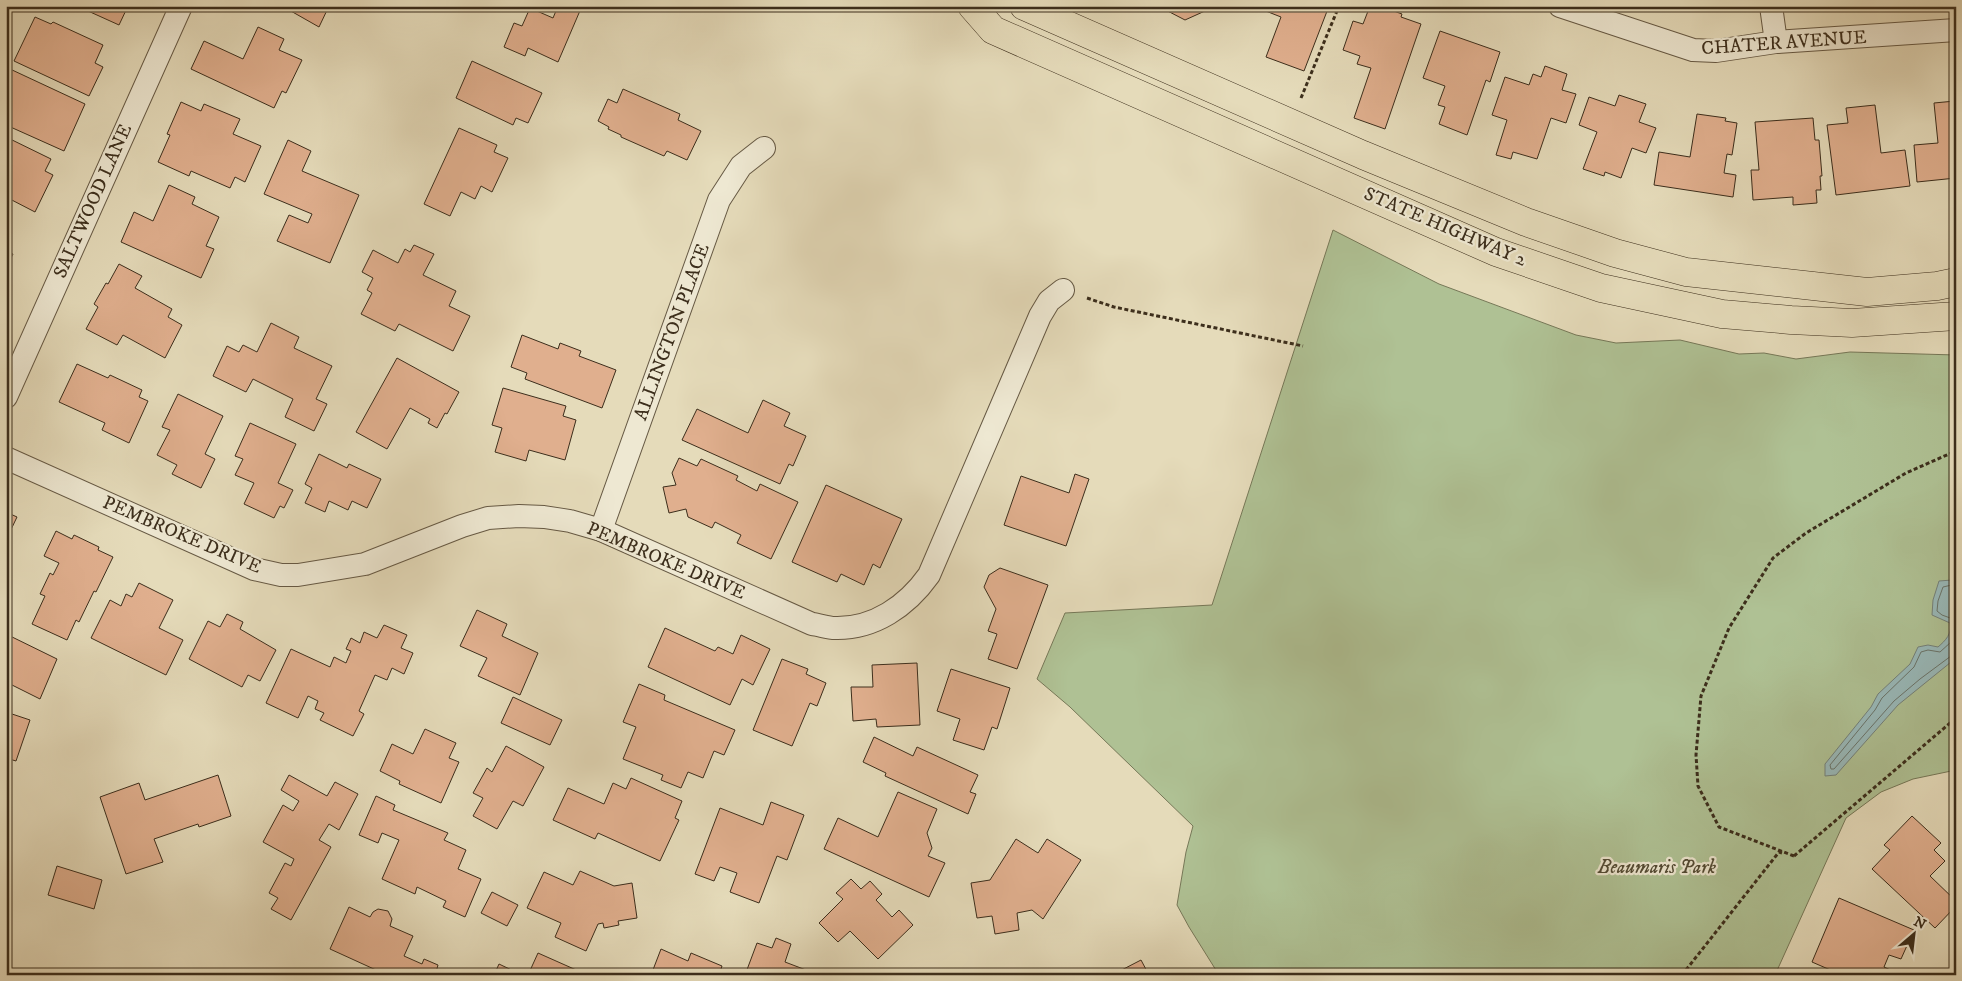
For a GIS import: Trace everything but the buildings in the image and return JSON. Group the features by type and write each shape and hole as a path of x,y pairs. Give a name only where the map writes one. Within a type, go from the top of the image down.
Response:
{"highway":[{"name":"STATE HIGHWAY 2","path":"972,6 993,30 1496,252 1601,288 1722,314 1791,320 1852,323 1956,316"},
{"name":"STATE HIGHWAY 2","path":"1024,6 1363,155 1526,222 1615,253 1686,272 1867,292 1937,286 1956,282"}],"street":[{"name":"SALTWOOD LANE","path":"6,397 180,6"},
{"name":"CHATER AVENUE","path":"1560,6 1693,50 1716,51 1776,42 1956,30"},
{"path":"1771,6 1776,42"},
{"name":"ALLINGTON PLACE","path":"601,530 719,200 741,166 764,148"},
{"name":"PEMBROKE DRIVE","path":"6,458 254,569 280,575 298,575 365,564 462,526 488,518 544,517 570,521 601,530 812,624 835,628 862,625 884,617 903,604 929,575 1040,316 1049,301 1063,290"}],"path":[{"path":"1300,100 1339,6"},
{"path":"1063,290 1114,307 1303,346"},
{"path":"1794,856 1719,827 1698,786 1696,755 1701,696 1729,628 1773,558 1806,532 1906,473 1956,451"},
{"path":"1794,856 1956,718"},
{"path":"1682,975 1778,852 1794,856"}],"green space":[{"name":"Beaumaris Park","path":"1333,230 1439,284 1576,335 1616,343 1680,340 1739,354 1764,353 1796,359 1850,352 1956,355 1956,770 1913,779 1881,792 1846,818 1775,975 1219,975 1177,905 1186,852 1193,826 1070,707 1037,679 1065,613 1212,605"}],"water":[{"path":"1956,578 1956,658 1898,705 1836,775 1825,776 1825,764 1871,707 1878,694 1910,664 1918,647 1928,645 1938,647 1948,636 1950,623 1932,615 1933,600 1939,581"}]}
